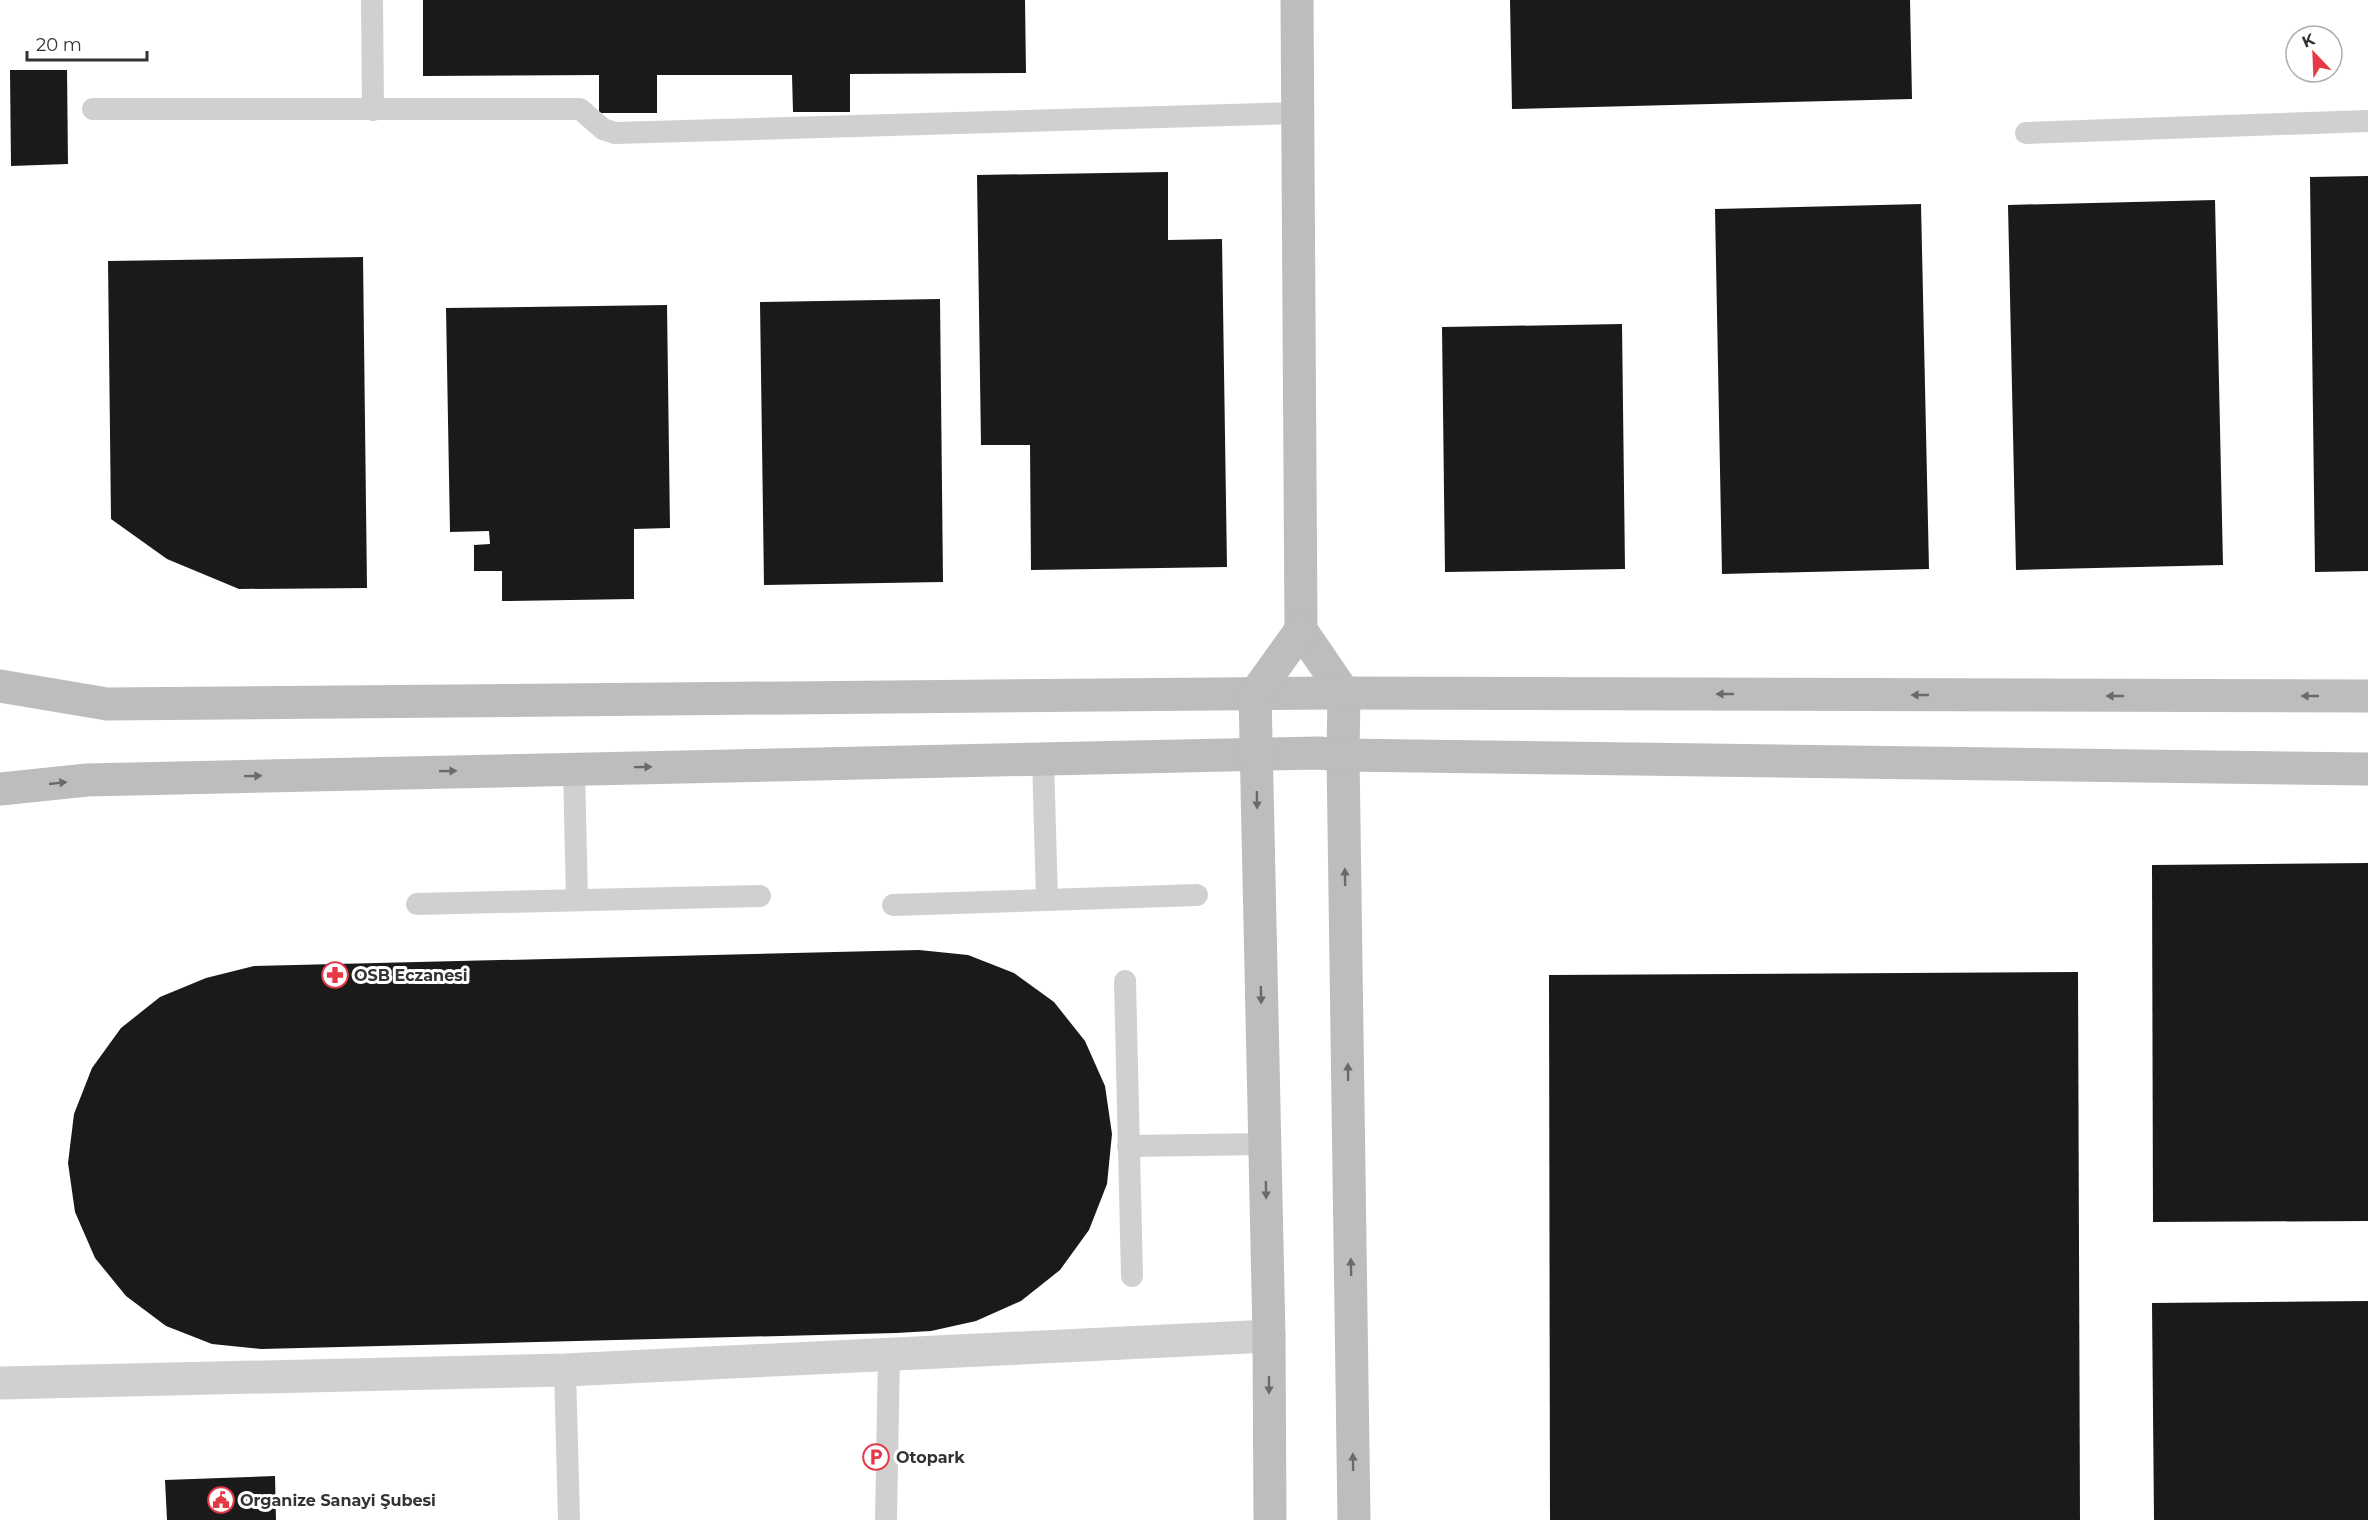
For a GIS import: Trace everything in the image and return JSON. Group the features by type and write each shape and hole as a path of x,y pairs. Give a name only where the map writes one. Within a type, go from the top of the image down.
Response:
{"street":[{"path":"1297,0 1301,630 1344,693 1354,1520"},
{"path":"1270,1520 1269,1336 1255,694 1301,630"},
{"path":"0,686 107,704 1344,693 2368,696"},
{"path":"0,789 87,780 1318,753 2368,769"},
{"path":"0,1383 565,1370 1269,1336"}],"lane":[{"path":"372,0 374,110"},
{"path":"93,109 580,109 603,129 615,133 1298,113"},
{"path":"2026,133 2368,121"},
{"path":"1043,759 1047,900"},
{"path":"574,769 577,900"},
{"path":"893,905 1197,895"},
{"path":"417,904 760,896"},
{"path":"1125,981 1132,1276"},
{"path":"1128,1146 1265,1144"},
{"path":"886,1520 889,1354"},
{"path":"565,1370 569,1520"}],"building":[{"path":"423,0 1025,0 1026,73 850,74 850,112 793,112 792,75 657,75 657,113 599,113 599,75 423,76"},
{"path":"1510,0 1910,0 1912,99 1512,109"},
{"path":"10,70 67,70 68,164 11,166"},
{"path":"1168,172 1168,240 1222,239 1227,567 1031,570 1030,445 981,445 977,175"},
{"path":"2368,176 2368,571 2315,572 2310,177"},
{"path":"2215,200 2223,565 2016,570 2008,205"},
{"path":"1921,204 1929,569 1722,574 1715,209"},
{"path":"363,257 367,588 239,589 167,559 111,519 108,261"},
{"path":"940,299 943,582 764,585 760,302"},
{"path":"667,305 670,528 634,529 634,599 502,601 502,571 474,571 474,545 490,544 489,531 450,532 446,308"},
{"path":"1622,324 1625,569 1445,572 1442,327"},
{"path":"2368,863 2368,1221 2153,1222 2152,865"},
{"path":"919,950 968,955 1014,973 1054,1002 1085,1041 1105,1086 1112,1134 1107,1184 1089,1230 1060,1270 1021,1301 976,1321 931,1331 896,1333 261,1349 212,1344 166,1326 126,1296 95,1258 75,1212 68,1163 74,1114 92,1068 121,1028 160,997 206,978 254,966"},
{"path":"2078,972 2080,1520 1550,1520 1549,975"},
{"path":"2368,1301 2368,1520 2154,1520 2152,1303"},
{"name":"Organize Sanayi Şubesi","path":"275,1476 276,1520 167,1520 165,1480"}],"place":[{"name":"OSB Eczanesi","path":"335,975"},
{"name":"Otopark","path":"876,1457"},
{"name":"Organize Sanayi Şubesi","path":"221,1500"}]}
